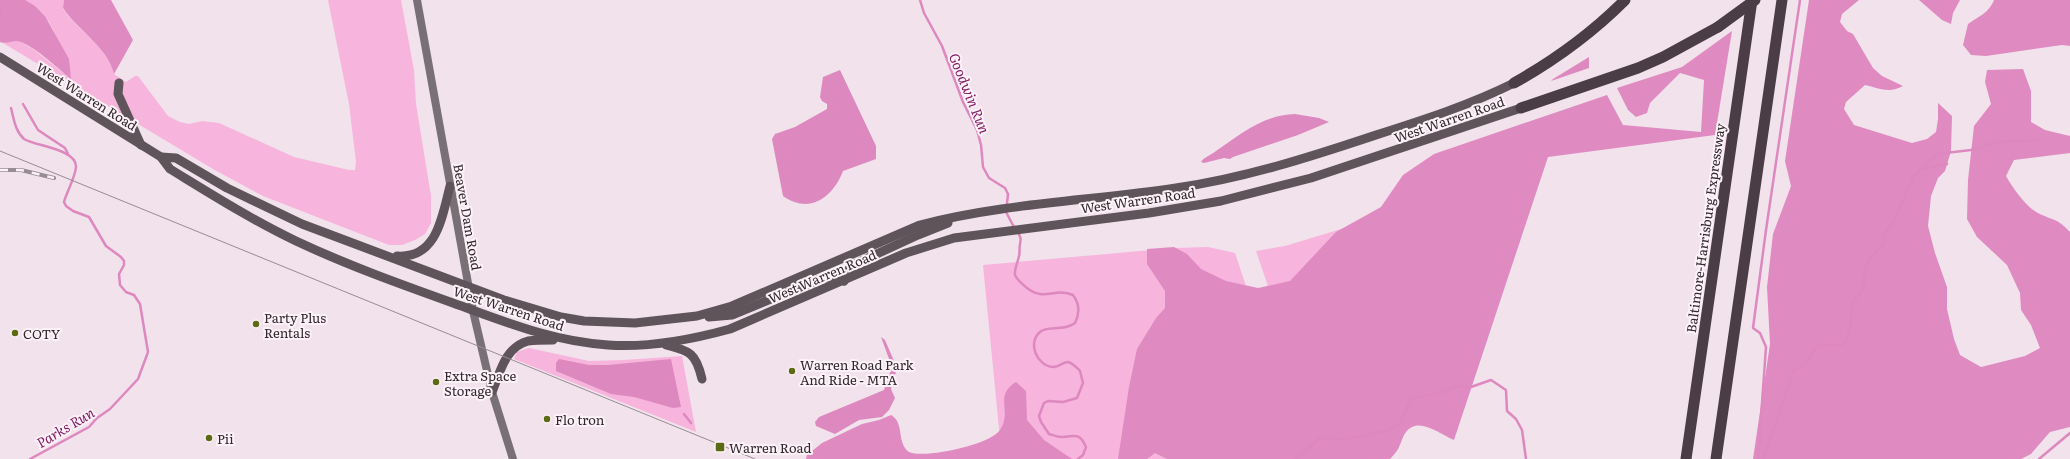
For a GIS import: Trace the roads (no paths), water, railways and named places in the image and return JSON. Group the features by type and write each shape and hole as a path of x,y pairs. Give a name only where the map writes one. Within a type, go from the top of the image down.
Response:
{"highway":[{"path":"1514,83 1543,66 1582,39 1625,0"},
{"path":"1521,108 1638,68 1675,51 1718,27 1754,0"},
{"name":"Baltimore-Harrisburg Expressway","path":"1686,459 1754,0"},
{"path":"1716,459 1782,0"}],"main road":[{"name":"Beaver Dam Road","path":"417,0 473,310 492,392 513,459"},
{"name":"West Warren Road","path":"0,57 161,157 170,169 248,216 295,241 346,263 526,330 559,339 609,345 660,344 704,336 730,329 928,246 954,238 1182,208 1261,192 1336,171 1521,108"},
{"path":"119,83 118,94 141,144"},
{"name":"West Warren Road","path":"161,157 176,158 227,188 278,213 530,309 560,318 609,323 676,320 732,306 920,225 991,211 1177,188 1257,172 1312,156 1452,110 1514,83"},
{"path":"385,255 408,257 428,244 440,227 450,186"},
{"path":"676,320 732,315 820,279 831,278 844,281 850,269 857,263 918,235 974,214"},
{"path":"492,392 506,357 510,352 519,345 529,341 559,339"},
{"path":"660,344 684,350 694,356 699,366 702,379"}],"waterway":[{"name":"Goodwin Run","path":"920,0 924,13 942,46 963,102 977,130 981,145 983,167 989,178 1005,188 1008,194 1006,212 1015,229"},
{"path":"1758,459 1766,347 1760,333 1753,328 1800,0"},
{"name":"Parks Run","path":"0,11 1,15"},
{"name":"Parks Run","path":"23,104 38,130 65,148 68,154"},
{"name":"Parks Run","path":"11,108 17,129 24,139 63,152 75,161 76,167 73,180 64,202 66,206 73,211 89,217 106,246 124,261 124,265 119,274 120,285 126,292 134,295 140,304 148,352 138,379 110,409 97,418 89,427 30,459"},
{"path":"1763,459 1794,370 1804,366 1818,345 1841,345 1846,342 1851,323 1852,303 1863,290 1865,271 1868,261 1884,244 1883,236 1893,222 1914,176 1937,154 1971,150 1997,142 2037,140"},
{"path":"1921,169 1947,164"},
{"name":"Goodwin Run","path":"1018,233 1021,241 1015,270 1018,279 1033,292 1039,294 1060,292 1066,293 1073,295 1077,301 1078,316 1075,323 1066,327 1043,330 1036,337 1034,348 1038,358 1047,366 1055,367 1068,362 1073,364 1080,371 1083,383 1077,398 1063,402 1048,401 1044,403 1039,416 1049,434 1060,437 1076,436 1081,439 1086,447 1083,455 1078,459"},
{"path":"1296,459 1320,438 1352,438 1390,430 1400,423 1409,403 1413,398 1441,393 1456,386 1471,387 1491,380 1506,390 1507,411 1516,419 1522,430 1526,459"},
{"path":"684,414 691,423"},
{"path":"2039,459 2070,433"}],"tram line":[{"path":"0,151 755,459"}],"railway":[{"path":"0,170 21,170 54,178"}],"place":[{"name":"Party Plus Rentals","path":"256,324"},
{"name":"COTY","path":"15,333"},
{"name":"Warren Road Park And Ride - MTA","path":"792,371"},
{"name":"Extra Space Storage","path":"436,382"},
{"name":"Flo tron","path":"547,419"},
{"name":"Pii","path":"209,438"},
{"name":"Warren Road","path":"720,447"}]}
